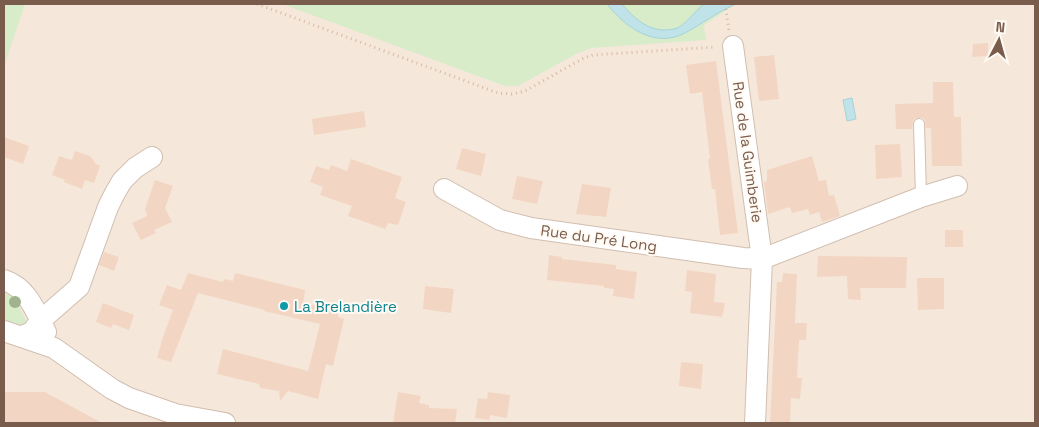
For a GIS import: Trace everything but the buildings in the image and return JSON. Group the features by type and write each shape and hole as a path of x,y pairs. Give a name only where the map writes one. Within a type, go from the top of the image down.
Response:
{"street":[{"name":"Rue de la Guimberie","path":"733,46 762,258 755,423"},
{"path":"13,334 32,332 40,321 79,287 108,207 115,193 122,181 135,168 152,157"},
{"path":"762,258 921,197 957,186"},
{"name":"Rue du Pré Long","path":"444,189 500,220 522,227 744,258 762,258"},
{"path":"4,280 21,288 54,348"},
{"path":"13,334 54,348 112,389 129,398 175,414 225,423"}],"lane":[{"path":"919,124 921,197"}],"path":[{"path":"257,4 498,93 512,94 525,91 584,58 593,55 733,46"},
{"path":"725,4 727,17"}],"shaded area":[{"path":"4,4 1035,4 1035,423 4,423"}],"green space":[{"path":"4,4 25,4 4,67"},
{"path":"282,4 736,4 704,25 706,40 591,48 576,54 518,86 505,86"},
{"path":"4,293 14,297 26,321 22,326 4,320"}],"water":[{"path":"607,4 622,4 641,22 652,28 665,30 681,26 704,4 736,4 685,33 663,38 652,37 632,28 614,13"},
{"path":"852,98 856,119 847,121 843,100"}],"place":[{"name":"La Brelandière","path":"284,306"}]}
